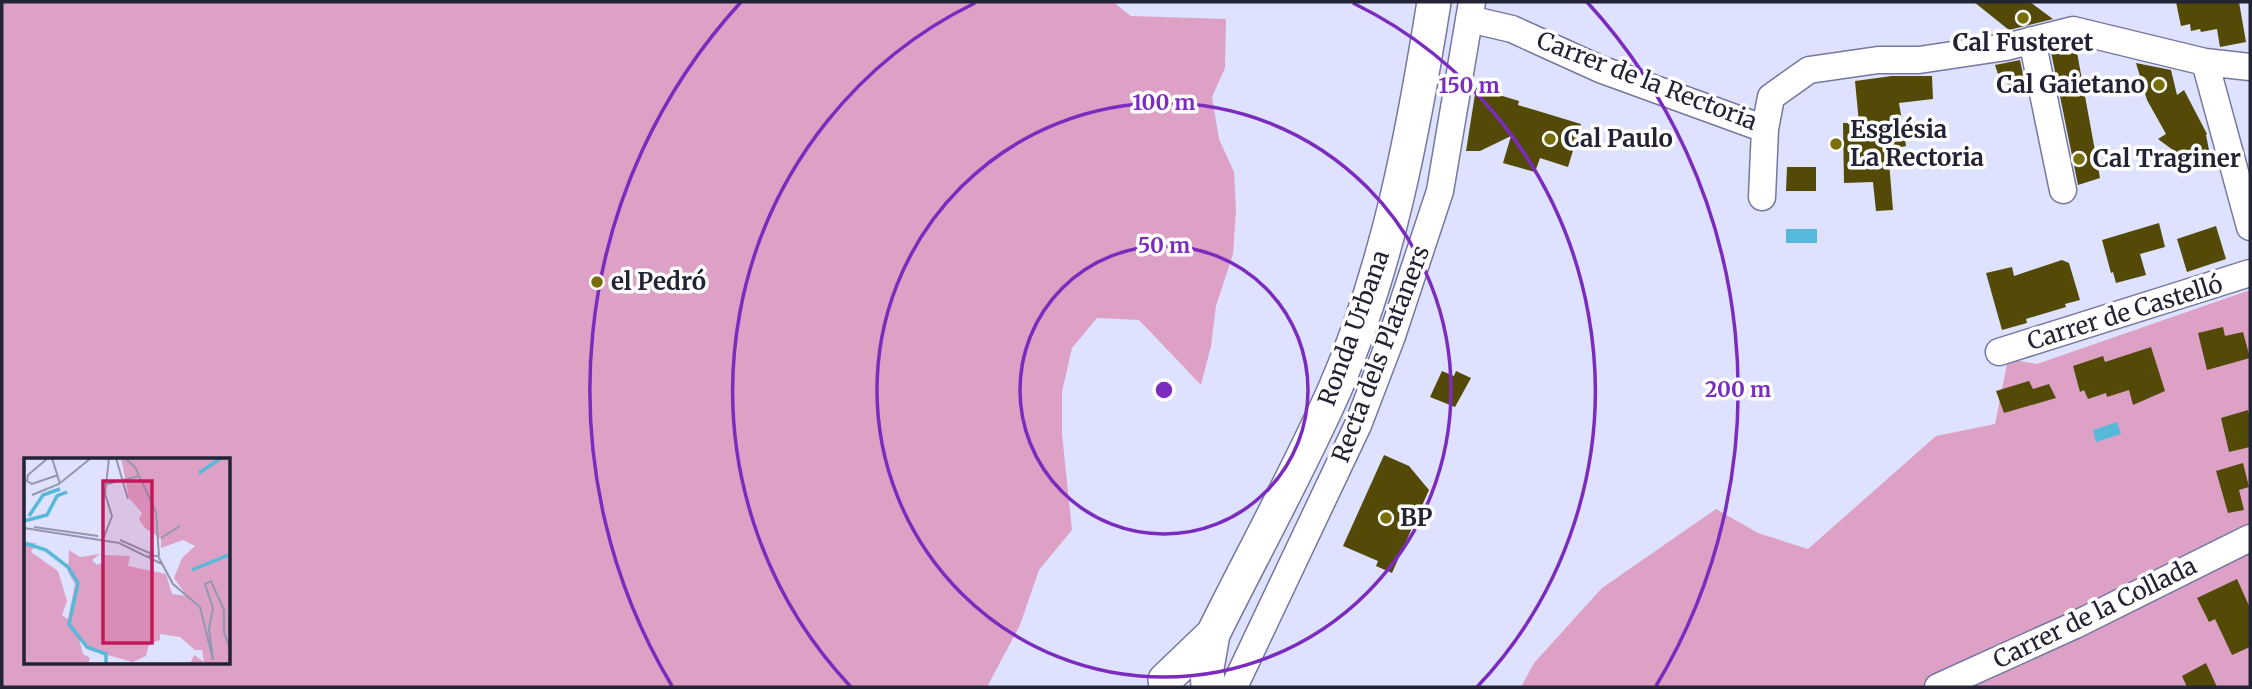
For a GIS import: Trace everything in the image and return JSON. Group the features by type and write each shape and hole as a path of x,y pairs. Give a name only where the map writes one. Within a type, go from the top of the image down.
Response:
{"main road":[{"name":"Ronda Urbana","path":"1208,687 1207,668 1213,634 1334,389 1368,296 1390,225 1417,105 1434,2"},
{"name":"Ronda Urbana","path":"1166,685 1213,634"}],"street":[{"name":"Carrer de la Rectoria","path":"1470,10 1600,69 1765,129 1771,97 1809,71 1878,60 1919,60 2006,47 2073,30 2205,62 2250,67"},
{"name":"Recta dels Plataners","path":"1234,687 1358,425 1392,336 1440,191 1470,10"},
{"path":"2032,40 2063,190"},
{"path":"2205,62 2250,227"},
{"path":"1762,197 1765,129"},
{"name":"Carrer de Castelló","path":"1999,352 2250,274"},
{"name":"Carrer de la Collada","path":"1938,687 1972,680 2073,626 2250,538"}],"shaded area":[{"path":"2,2 1113,2 1131,16 1226,19 1225,68 1212,97 1219,139 1234,172 1236,211 1233,254 1216,306 1211,346 1201,385 1139,320 1097,318 1072,348 1062,392 1062,434 1072,530 1039,570 1020,625 987,687 4,687"},
{"path":"2250,290 2250,687 1521,687 1534,663 1602,588 1716,509 1758,533 1808,549 1936,436 1995,424 2008,359 2037,364"}],"water":[{"path":"1786,229 1817,229 1817,243 1786,243"},
{"path":"2117,422 2121,434 2096,442 2093,430"}],"building":[{"name":"Cal Fusteret","path":"1974,2 2030,2 2053,19 2009,30"},
{"path":"2176,2 2239,2 2246,42 2220,47 2217,29 2201,32 2200,29 2191,31 2190,24 2181,26"},
{"path":"2076,47 2100,178 2078,185 2051,52"},
{"path":"2020,60 2025,84 2009,88 2005,76 1999,77 1995,65"},
{"path":"2136,63 2171,70 2177,95 2184,90 2207,134 2211,160 2184,167 2181,156 2158,139 2166,134 2147,100"},
{"path":"1892,76 1932,76 1933,99 1899,103 1906,146 1888,150 1893,210 1876,211 1873,182 1844,183 1843,123 1859,123 1855,81"},
{"path":"1476,88 1519,101 1518,105 1581,124 1568,167 1540,158 1535,172 1503,163 1511,136 1480,151 1466,151"},
{"path":"1787,167 1816,167 1816,191 1786,191"},
{"path":"2159,223 2165,247 2140,254 2146,275 2116,283 2102,240"},
{"path":"2216,226 2226,259 2187,272 2177,239"},
{"path":"2062,260 2069,263 2080,300 2026,319 2027,323 2002,330 1986,273 2012,267 2014,276"},
{"path":"2223,327 2225,336 2243,332 2250,358 2207,370 2198,333"},
{"path":"2151,347 2165,391 2133,405 2129,390 2107,397 2106,393 2088,399 2084,390 2080,392 2073,366 2103,356 2105,362"},
{"path":"1442,371 1454,376 1456,371 1471,378 1455,407 1430,397"},
{"path":"2029,381 2033,389 2049,384 2056,398 2004,413 1996,391"},
{"path":"2248,410 2250,447 2229,452 2221,418"},
{"name":"BP","path":"1384,455 1409,466 1429,490 1392,573 1376,566 1378,561 1343,546"},
{"path":"2243,463 2249,487 2239,490 2244,510 2228,513 2216,471"},
{"path":"2237,579 2250,608 2250,647 2232,655 2215,619 2209,622 2197,598"},
{"path":"2206,663 2217,687 2187,687 2182,676"}],"place":[{"name":"Cal Fusteret","path":"2023,18"},
{"name":"Cal Gaietano","path":"2159,85"},
{"name":"Cal Paulo","path":"1550,139"},
{"name":"Església La Rectoria","path":"1836,144"},
{"name":"Cal Traginer","path":"2079,159"},
{"name":"el Pedró","path":"597,282"},
{"name":"BP","path":"1386,518"}]}
